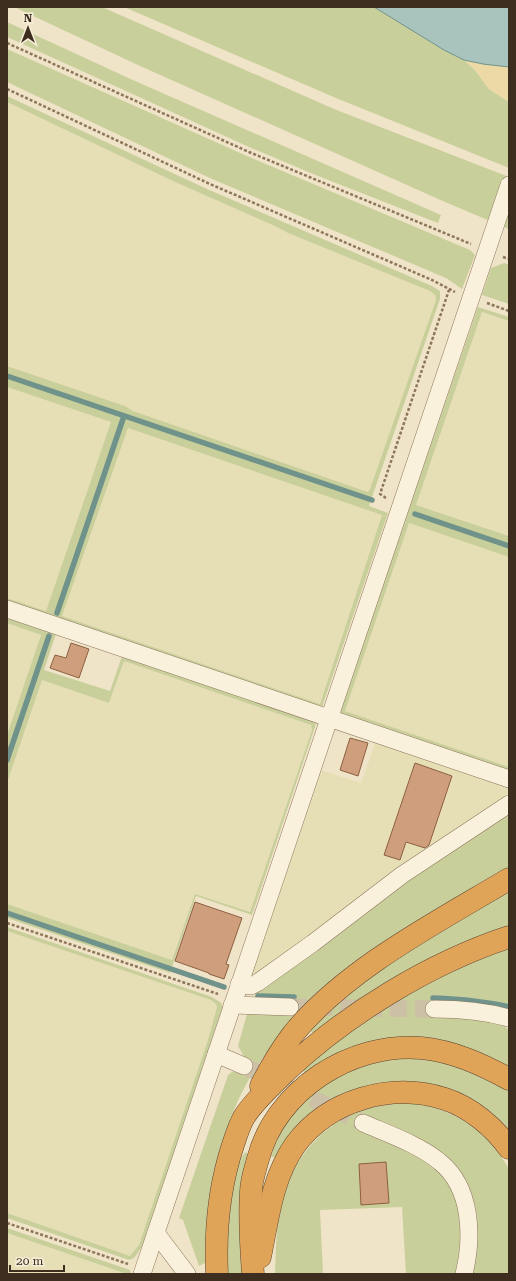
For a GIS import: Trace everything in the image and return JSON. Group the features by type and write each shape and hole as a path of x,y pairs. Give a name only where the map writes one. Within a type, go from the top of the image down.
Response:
{"highway":[{"path":"217,1274 217,1231 221,1197 230,1154 244,1117 261,1084 280,1052 293,1034 321,1004 363,970 389,952 509,879"},
{"path":"244,1117 265,1091 309,1049 358,1014 406,984 443,965 509,937"},
{"path":"253,1274 250,1220 251,1190 258,1158 275,1121 301,1090 319,1075 360,1055 381,1050 421,1048 463,1057 485,1066 509,1079"},
{"path":"257,1274 272,1193 282,1168 296,1145 309,1130 322,1118 354,1101 389,1093 410,1092 446,1100 479,1117 492,1127 509,1148"}],"street":[{"path":"143,1272 509,185"},
{"path":"7,609 509,780"},
{"path":"235,996 258,983 402,875 509,804"},
{"path":"235,996 290,1007"},
{"path":"434,1009 460,1009 509,1018"},
{"path":"216,1054 244,1066"},
{"path":"363,1123 424,1151 441,1162 455,1178 463,1195 468,1217 468,1252 464,1274"},
{"path":"156,1233 187,1274"}],"path":[{"path":"7,43 263,158 488,247"},
{"path":"7,89 210,184 432,280 456,293"},
{"path":"401,505 380,494 449,290"},
{"path":"487,303 509,311"},
{"path":"7,923 235,996"},
{"path":"7,1223 143,1272"}],"shaded area":[{"path":"7,102 175,182 288,233 430,291 435,295 436,300 368,492 7,366"},
{"path":"482,312 509,321 509,536 416,505"},
{"path":"7,387 111,422 46,611 7,598"},
{"path":"128,428 382,515 320,704 62,616"},
{"path":"409,523 509,557 509,767 345,711"},
{"path":"7,623 41,635 7,735"},
{"path":"124,661 311,725 312,730 250,912 195,894 172,960 7,904 7,783 42,680 109,703"},
{"path":"376,741 509,787 509,799 255,980 251,976 320,770 361,783"},
{"path":"7,931 211,1000 216,1004 217,1007 208,1040 139,1245 130,1256 7,1213"},
{"path":"7,1233 74,1256 127,1274 7,1274"}],"green space":[{"path":"14,7 102,7 334,109 509,177 509,229 140,66"},
{"path":"124,7 374,7 444,50 464,60 475,70 489,89 509,102 509,168 336,98"},
{"path":"7,22 135,81 441,215 438,223 249,147 7,37"},
{"path":"7,49 247,156 470,250 475,255 462,289 446,278 212,179 7,82"},
{"path":"7,96 207,189 432,286 440,291 440,299 369,506 388,513 322,707 7,602 7,598 46,611 111,422 7,387 7,366 368,492 436,300 435,295 430,291 288,233 175,182 7,102","holes":["128,428 382,515 320,704 62,616"]},
{"path":"504,263 509,265 509,304 482,295 491,268"},
{"path":"478,307 509,317 509,321 482,312 416,505 509,536 509,557 409,523 345,711 509,767 509,772 339,713"},
{"path":"7,617 56,634 44,670 110,691 122,656 310,720 316,724 252,915 196,896 170,973 7,918 7,904 172,960 195,894 250,912 312,730 311,725 124,661 109,703 42,680 7,783 7,735 41,635 7,623"},
{"path":"509,808 509,868 289,1024 260,1062 243,1091 228,1124 214,1176 208,1211 205,1263 199,1266 183,1220 179,1218 228,1075 238,1070 247,1062 238,1046 247,1014 289,1015 295,1000 255,999 257,988"},
{"path":"509,890 509,927 316,1033 311,1032 318,1020 357,987 399,957"},
{"path":"7,927 212,997 223,1006 142,1247 134,1258 129,1260 7,1218 7,1213 130,1256 139,1245 208,1040 217,1007 216,1004 211,1000 7,931"},
{"path":"509,948 509,1011 460,1016 502,1024 509,1030 509,1068 456,1045 307,1073 304,1072 303,1069 338,1039 395,1002 469,963"},
{"path":"400,1058 430,1059 444,1062 464,1068 509,1090 509,1131 394,1083 275,1157 271,1156 280,1135 291,1117 305,1101 320,1088 357,1068"},
{"path":"403,1103 436,1109 465,1121 478,1130 500,1154 509,1169 509,1274 472,1274 477,1238 477,1220 473,1199 461,1174 396,1146 417,1156 432,1166 447,1181 454,1192 458,1205 461,1232 455,1274 406,1274 402,1207 320,1210 323,1274 275,1274 276,1244 281,1205 283,1195 296,1165 316,1139 342,1119 356,1112 372,1107"},
{"path":"246,1152 248,1157 240,1217 242,1274 227,1274 227,1223 230,1202 237,1171"},
{"path":"7,1228 130,1270 131,1274 127,1274 7,1233"}],"sand":[{"path":"464,60 509,67 509,102 489,89 475,70"}],"water":[{"path":"374,7 509,7 509,67 464,60 444,50"}],"building":[{"path":"71,643 89,649 79,678 50,668 55,655 66,658"},
{"path":"350,738 368,743 358,776 340,770"},
{"path":"415,763 452,776 429,845 425,848 406,842 400,860 384,855"},
{"path":"195,902 242,918 226,964 229,965 224,979 175,961"},
{"path":"386,1162 389,1203 361,1205 359,1164"}],"waterway":[{"path":"7,376 372,500"},
{"path":"57,613 124,416"},
{"path":"415,514 509,546"},
{"path":"7,760 49,636"},
{"path":"7,913 224,987"},
{"path":"258,996 294,997"},
{"path":"433,998 490,1003 509,1007"}],"tunnel":[{"path":"290,1007 434,1009"},
{"path":"244,1066 363,1123"}]}
